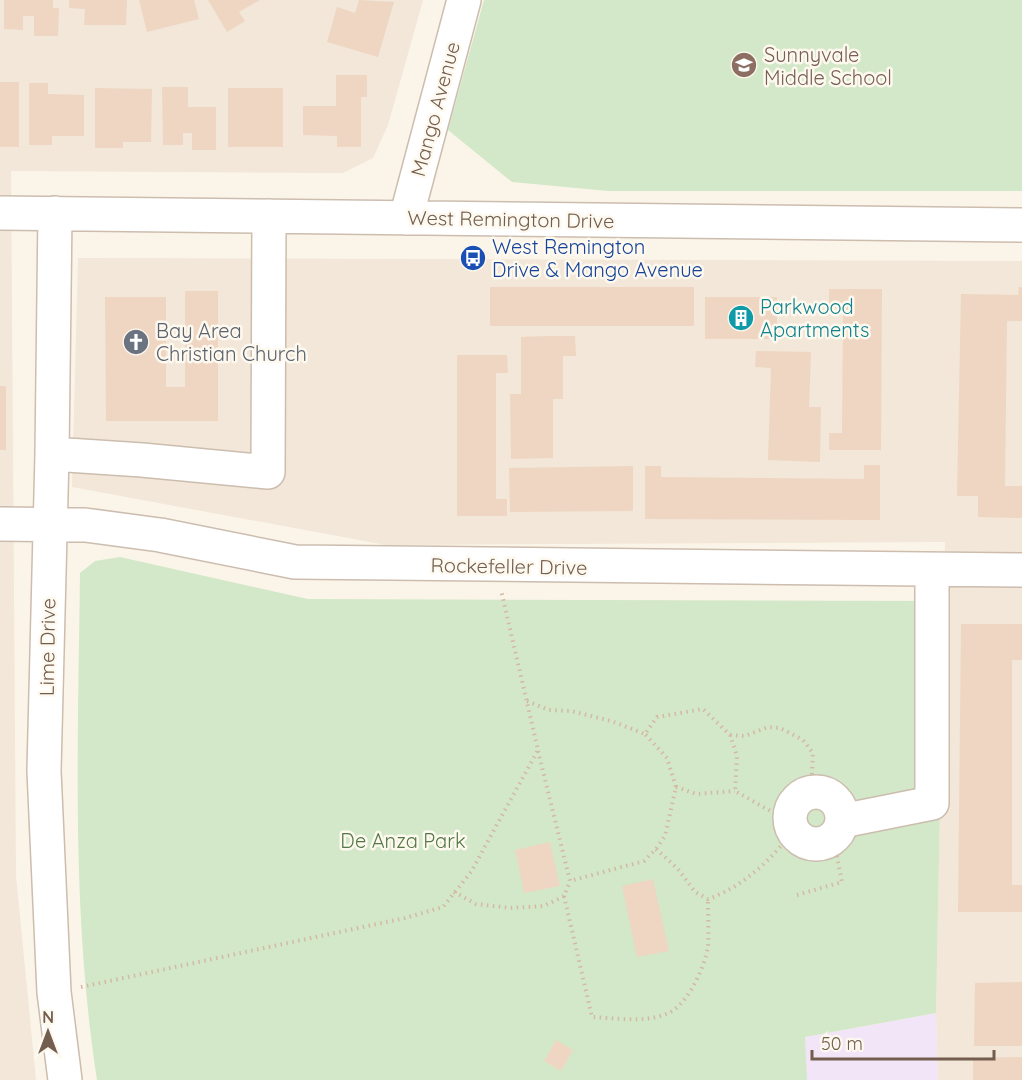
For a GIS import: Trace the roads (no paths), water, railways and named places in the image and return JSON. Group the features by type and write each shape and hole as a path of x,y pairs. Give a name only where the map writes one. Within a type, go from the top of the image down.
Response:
{"street":[{"name":"Mango Avenue","path":"406,218 464,0"},
{"name":"West Remington Drive","path":"0,213 1022,225"},
{"name":"Lime Drive","path":"55,213 44,771 54,992 65,1080"},
{"path":"52,454 268,472 269,216"},
{"name":"Rockefeller Drive","path":"0,524 86,525 160,535 295,562 1022,570"},
{"path":"837,829 841,813 834,799 827,795 811,793 797,800 790,814 792,827 805,842 813,844 821,843 837,829 932,803 932,570"}],"place":[{"name":"Sunnyvale Middle School","path":"744,65"},
{"name":"West Remington Drive & Mango Avenue","path":"473,258"},
{"name":"Parkwood Apartments","path":"741,318"},
{"name":"Bay Area Christian Church","path":"136,342"}],"park label":[{"name":"De Anza Park","path":"403,840"}]}
